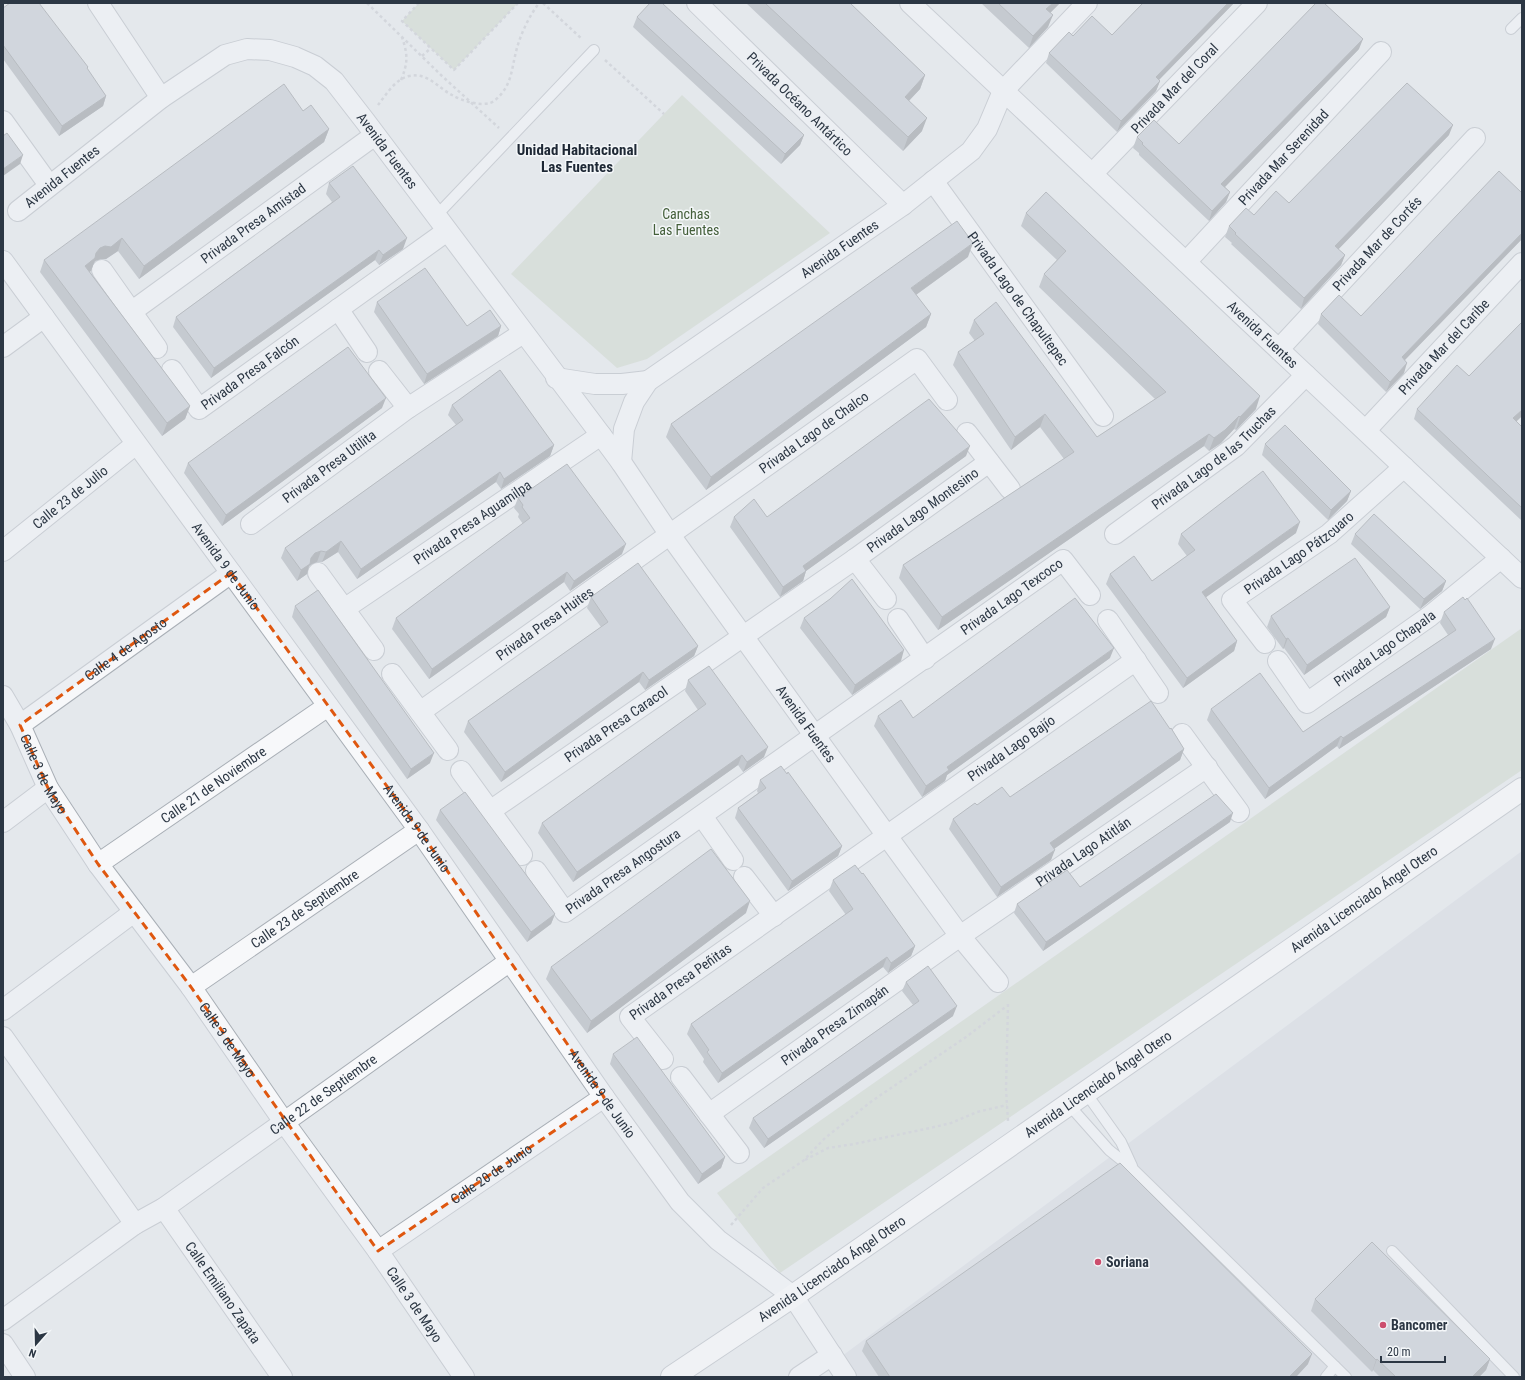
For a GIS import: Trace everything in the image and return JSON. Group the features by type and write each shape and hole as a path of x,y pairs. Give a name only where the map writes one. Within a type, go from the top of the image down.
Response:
{"main road":[{"name":"Avenida Licenciado Ángel Otero","path":"672,1377 793,1296 1522,789"}],"street":[{"path":"98,3 162,98"},
{"name":"Privada Océano Antártico","path":"697,3 903,205"},
{"name":"Avenida Fuentes","path":"910,3 1522,578"},
{"name":"Avenida Fuentes","path":"928,3 936,27"},
{"path":"1004,91 1087,3"},
{"name":"Privada Mar del Coral","path":"1092,174 1257,3"},
{"name":"Avenida Fuentes","path":"18,211 162,98 225,55 247,49 270,50 295,57 315,66 334,81 556,378 601,435 621,462 670,536 887,836 960,936 998,982"},
{"name":"Privada Mar Serenidad","path":"1186,262 1381,52"},
{"name":"Avenida Fuentes","path":"621,462 624,429 634,402 648,381 903,205 970,151 987,129 1004,91"},
{"path":"3,121 50,185"},
{"name":"Privada Presa Amistad","path":"131,312 370,128"},
{"name":"Privada Mar de Cortés","path":"1278,349 1474,138"},
{"name":"Privada Lago de Chapultepec","path":"933,181 1103,416"},
{"name":"Privada Presa Falcón","path":"172,370 199,408 338,309 442,224"},
{"name":"Avenida 9 de Junio","path":"3,261 418,830 604,1097 680,1202 718,1240 793,1296 846,1377"},
{"name":"Privada Mar del Caribe","path":"1366,430 1522,263"},
{"path":"102,270 157,348"},
{"path":"338,309 367,352"},
{"path":"3,347 44,317"},
{"name":"Privada Presa Utilita","path":"251,524 408,408 523,333"},
{"name":"Privada Lago de Chalco","path":"670,536 917,359 947,400"},
{"path":"380,371 408,408"},
{"name":"Privada Lago de las Truchas","path":"1116,534 1236,446 1306,375"},
{"name":"Avenida Fuentes","path":"556,378 594,384 622,384 648,381"},
{"name":"Privada Lago Montesino","path":"967,433 1010,489"},
{"name":"Privada Presa Aguamilpa","path":"344,609 601,435"},
{"name":"Calle 23 de Julio","path":"3,551 136,444"},
{"name":"Privada Lago Montesino","path":"743,637 855,559 989,462"},
{"name":"Privada Lago Pátzcuaro","path":"1265,644 1232,600 1329,534 1404,467"},
{"name":"Privada Presa Huites","path":"420,712 670,536"},
{"name":"Privada Lago Chapala","path":"1278,661 1307,704 1430,616 1501,558"},
{"name":"Privada Lago Montesino","path":"855,559 886,599"},
{"name":"Privada Lago Texcoco","path":"814,735 925,659 1063,560 1090,595"},
{"name":"Calle 4 de Agosto","path":"20,725 231,573"},
{"path":"318,573 374,650"},
{"path":"898,619 925,659"},
{"path":"1108,620 1158,693"},
{"name":"Privada Presa Caracol","path":"490,811 743,637"},
{"name":"Privada Lago Bajío","path":"887,836 1136,660"},
{"path":"392,674 448,750"},
{"name":"Calle 3 de Mayo","path":"3,696 20,725 48,788 98,864 191,987 284,1122 378,1251 464,1377"},
{"name":"Calle 21 de Noviembre","path":"98,864 328,706"},
{"path":"1182,734 1239,812"},
{"name":"Privada Presa Angostura","path":"536,871 565,912 814,735"},
{"name":"Privada Lago Atitlán","path":"960,936 1207,767"},
{"path":"461,771 522,855"},
{"path":"3,822 48,788"},
{"path":"702,816 733,860"},
{"name":"Calle 23 de Septiembre","path":"191,987 418,830"},
{"name":"Privada Presa Peñitas","path":"663,1059 630,1017 887,836"},
{"path":"744,876 774,916"},
{"path":"3,1010 134,912"},
{"name":"Privada Presa Zimapán","path":"709,1114 960,936"},
{"name":"Calle 22 de Septiembre","path":"3,1320 135,1224 164,1208 510,961"},
{"path":"3,1037 135,1224"},
{"path":"681,1077 739,1153"},
{"name":"Calle 20 de Junio","path":"378,1251 604,1097"},
{"name":"Calle Emiliano Zapata","path":"164,1208 282,1377"},
{"path":"3,1344 26,1377"},
{"path":"799,1377 832,1356"}],"lane":[{"path":"1511,29 1522,18"},
{"path":"442,224 510,138 594,50"},
{"path":"1077,1099 1110,1150 1134,1170 1346,1377"},
{"path":"1077,1099 1121,1142 1134,1170"},
{"path":"1392,1251 1514,1377"},
{"path":"1326,1377 1335,1366"}],"path":[{"path":"367,3 510,138"},
{"path":"419,3 402,21 454,70 518,3"},
{"path":"370,128 394,84 408,76 421,76 439,85 451,95 472,103 491,103 502,92 511,76 515,55 522,36 531,14 539,3"},
{"path":"400,81 407,65 406,50 402,36"},
{"path":"422,56 431,48"},
{"path":"998,982 1008,1005 1007,1105 1009,1146"},
{"path":"803,1161 825,1138 872,1101 966,1037 1008,1005"},
{"path":"718,1240 763,1188 803,1161 828,1148 854,1144 951,1123 977,1112 1007,1105"}],"highlighted area":[{"path":"231,573 419,830 604,1097 378,1251 191,987 98,864 48,788 20,725"}],"shaded area":[{"path":"1522,851 1522,1377 851,1377 838,1359"}],"green space":[{"path":"419,3 518,3 454,70 402,21"},
{"name":"Canchas Las Fuentes","path":"682,95 830,233 647,359 617,368 511,274"},
{"path":"1522,628 1522,770 780,1273 717,1193"}],"building":[{"path":"10,3 39,3 88,67 87,68 106,96 62,126 3,45 3,8"},
{"path":"650,3 662,3 804,135 785,154 637,17"},
{"path":"765,3 850,3 925,75 905,97 927,118 908,137"},
{"path":"998,3 1053,3 1046,9 1053,15 1033,36"},
{"path":"1143,3 1228,3 1156,77 1160,81 1121,121 1049,53 1069,32 1073,36 1092,16 1112,35"},
{"path":"1316,3 1324,3 1363,39 1221,184 1230,192 1212,211 1142,144 1143,143 1137,137 1154,120 1179,144"},
{"path":"1407,83 1453,125 1335,246 1345,255 1304,298 1235,234 1236,233 1229,226 1246,208 1254,215 1276,191 1289,203"},
{"path":"284,84 303,111 311,105 329,129 144,266 122,238 111,247 105,246 100,248 96,253 95,258 85,266 190,406 167,423 44,260"},
{"path":"7,133 23,155 3,169 3,136"},
{"path":"353,166 407,238 383,255 379,250 214,368 176,317 340,197 329,183"},
{"path":"1499,171 1522,193 1522,233 1402,357 1407,363 1390,382 1321,314 1339,295 1361,316"},
{"path":"1046,192 1260,396 1240,417 1239,416 1225,430 1214,438 1209,434 942,617 903,565 1074,452 1045,414 1015,437 958,352 984,334 974,320 996,302 1097,437 1166,392 1044,274 1066,251 1026,213"},
{"path":"957,221 973,243 911,288 931,314 711,477 671,424"},
{"path":"425,268 467,326 490,310 501,326 427,374 377,302"},
{"path":"1522,322 1522,410 1513,418 1522,427 1522,508 1417,409 1457,365 1469,376"},
{"path":"348,347 386,398 226,515 188,463"},
{"path":"500,370 554,445 504,479 500,472 361,569 341,541 326,552 321,551 315,553 311,558 310,564 301,570 285,548 463,420 452,405"},
{"path":"929,399 970,446 803,566 806,571 783,587 734,517 754,499 767,517"},
{"path":"1285,425 1351,491 1331,510 1265,444"},
{"path":"567,464 626,544 574,581 567,572 432,669 396,618 530,518 522,507 523,505 518,498"},
{"path":"1263,471 1300,522 1202,592 1237,641 1187,678 1110,574 1134,556 1152,581 1195,550 1181,534"},
{"path":"1374,514 1446,581 1424,599 1355,534"},
{"path":"1355,558 1390,607 1307,665 1288,638 1286,639 1271,616"},
{"path":"638,563 698,646 649,680 643,672 505,772 468,721 608,622 591,597"},
{"path":"852,579 904,650 855,685 804,618 830,599"},
{"path":"318,590 434,753 411,769 295,606"},
{"path":"1463,597 1465,600 1467,598 1495,639 1343,738 1341,736 1269,788 1211,709 1260,673 1303,732 1456,630 1444,612"},
{"path":"1075,598 1114,648 947,767 949,770 926,786 878,716 901,700 913,718"},
{"path":"709,666 768,747 747,762 742,755 577,872 542,823 706,704 688,680"},
{"path":"1151,701 1184,749 1050,843 1055,850 1001,887 953,819 975,803 977,805 1002,787 1010,797"},
{"path":"781,766 787,774 788,772 842,846 792,881 738,808 766,788 760,780"},
{"path":"465,792 555,914 531,932 440,810"},
{"path":"1216,794 1233,813 1046,942 1017,904 1067,870 1080,887"},
{"path":"711,849 750,901 591,1021 551,967"},
{"path":"855,865 862,874 863,873 915,946 891,963 887,957 722,1073 707,1052 709,1050 691,1024 853,909 833,880"},
{"path":"928,966 957,1006 768,1139 753,1118 919,1001 906,982"},
{"path":"637,1037 725,1157 702,1174 613,1054"},
{"name":"Soriana","path":"1120,1163 1312,1354 1289,1377 890,1377 866,1341"},
{"name":"Bancomer","path":"1372,1242 1490,1359 1472,1377 1396,1377 1377,1359 1376,1360 1315,1299"}],"place":[{"name":"Soriana","path":"1098,1262"},
{"name":"Bancomer","path":"1383,1325"}],"district":[{"name":"Unidad Habitacional Las Fuentes","path":"577,158"}]}
